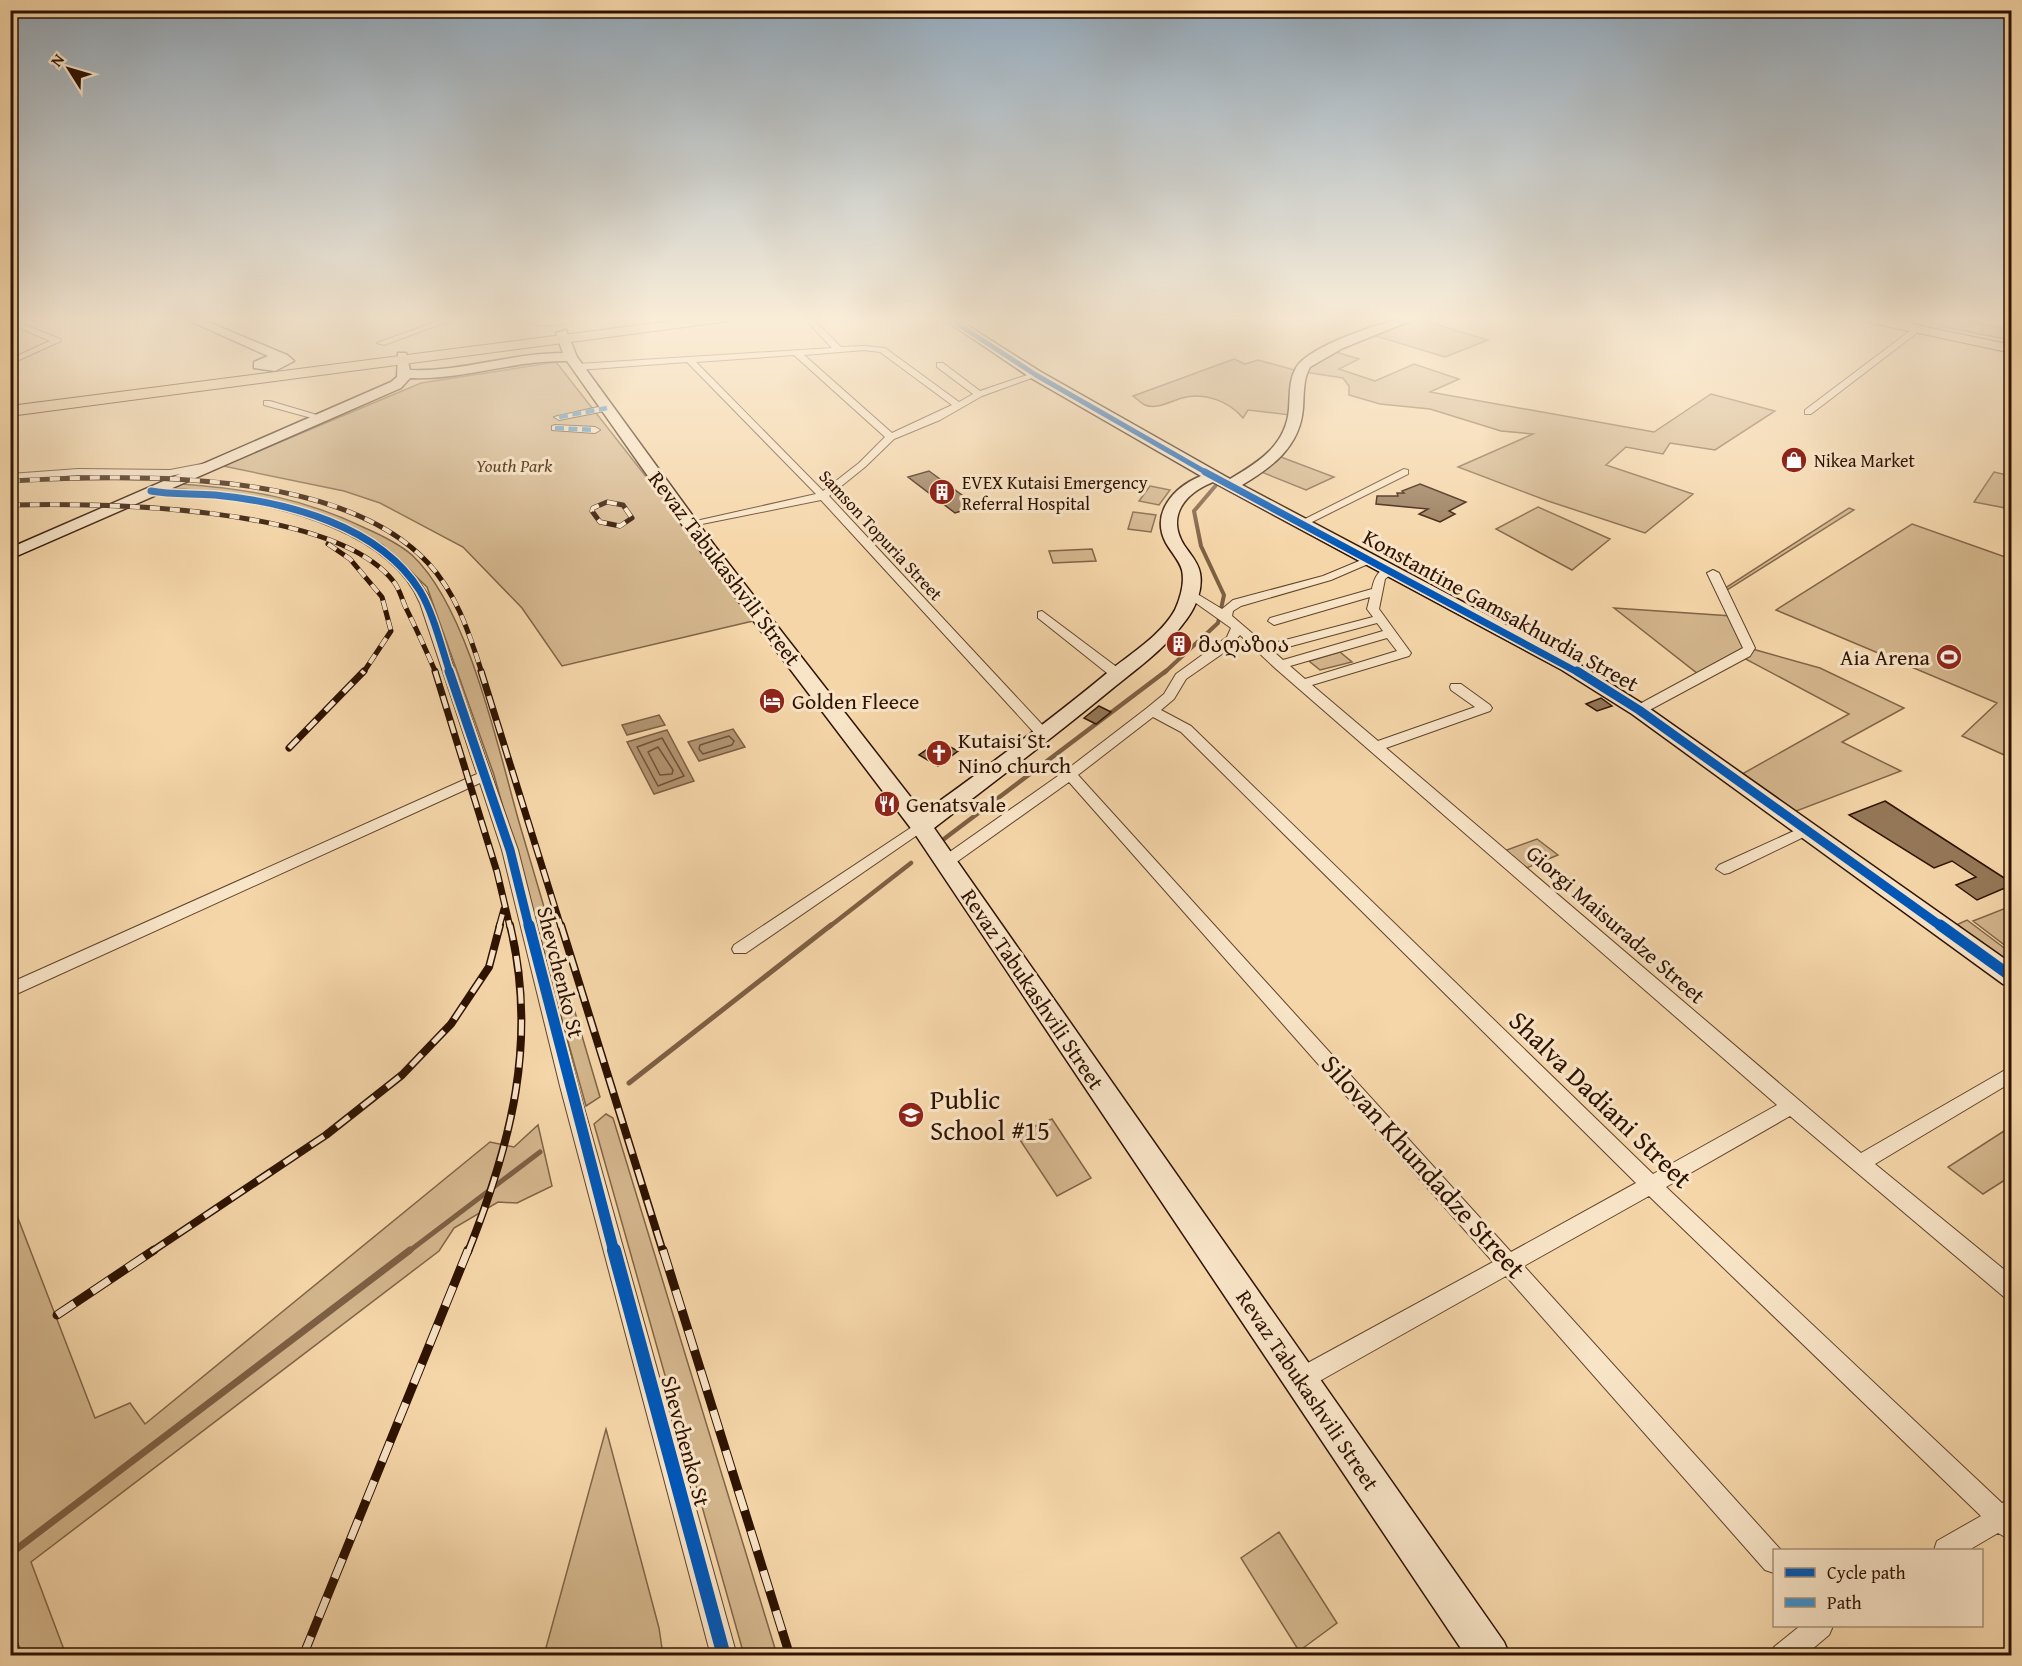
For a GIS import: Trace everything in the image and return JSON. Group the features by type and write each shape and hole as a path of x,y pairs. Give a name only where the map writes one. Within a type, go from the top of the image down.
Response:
{"main road":[{"path":"10,406 89,395"},
{"path":"10,411 110,395"}],"street":[{"path":"10,554 322,418 359,395"},
{"name":"Revaz Tabukashvili Street","path":"599,395 691,525 921,826 1490,1656"},
{"name":"Samson Topuria Street","path":"724,395 823,496 1044,735"},
{"path":"844,395 891,436"},
{"path":"944,395 959,406"},
{"path":"691,525 823,496 862,465 891,436 938,418 978,395"},
{"name":"Konstantine Gamsakhurdia Street","path":"1070,395 1212,477 1371,559 1569,666 1639,710 2012,977"},
{"path":"1230,486 1272,458 1291,433 1297,395"},
{"path":"1808,412 1831,395"},
{"path":"267,403 322,418"},
{"path":"559,417 607,408"},
{"path":"555,428 595,430"},
{"path":"10,477 78,472 170,473 193,466 212,465"},
{"path":"1302,523 1404,472"},
{"path":"741,949 921,826 1044,735 1161,637 1197,597 1191,569 1172,538 1168,525 1170,513 1175,499 1185,489 1212,477"},
{"name":"Shevchenko St","path":"152,491 165,495 214,495 288,509 342,527 384,552 419,589 510,850 579,1122 724,1656"},
{"path":"946,862 1071,774 1169,696 1181,677 1232,639 1232,622 1227,610 1237,603 1327,578 1371,559"},
{"path":"1301,684 1405,653 1373,609 1380,578 1390,570"},
{"path":"1639,710 1746,653 1749,648 1713,573"},
{"path":"1274,621 1375,592"},
{"name":"Giorgi Maisuradze Street","path":"1197,597 1232,622 1791,1106 2012,1290"},
{"path":"1042,615 1117,674"},
{"path":"1263,650 1380,619"},
{"path":"1279,665 1390,633"},
{"path":"1374,747 1485,708 1456,687"},
{"name":"Shalva Dadiani Street","path":"1152,711 1186,729 1652,1186 2008,1520"},
{"name":"Silovan Khundadze Street","path":"1071,774 1773,1560"},
{"path":"10,991 484,776"},
{"path":"1724,870 1807,830"},
{"path":"1860,1163 2012,1073"},
{"path":"1301,1379 1509,1262 1652,1186 1791,1106"},
{"path":"1950,1549 2008,1520"},
{"path":"1789,1654 1819,1627"}],"green space":[{"name":"Youth Park","path":"393,395 582,395 684,525 753,621 562,666 522,608 463,547 380,503 344,491 223,466"},
{"path":"1294,395 1290,415 1248,410 1243,418 1231,407 1207,397 1190,396 1150,406 1133,396"},
{"path":"1349,395 1445,395 1654,432 1710,395 1775,411 1715,450 1670,443 1663,454 1626,447 1606,465 1693,494 1645,533 1548,501 1458,467 1533,434 1501,431 1430,409 1380,404"},
{"path":"1273,454 1334,477 1306,490 1254,469"},
{"path":"1994,472 2011,476 2011,509 1974,502"},
{"path":"181,484 253,492 320,509 395,543 412,555 432,578 449,608 479,680 600,1097 586,1106 494,775 427,587 383,545 313,511 256,497 174,488"},
{"path":"1150,486 1170,490 1159,505 1139,501"},
{"path":"1538,507 1610,539 1572,570 1496,529"},
{"path":"1849,508 1854,510 1724,592 1721,586 1727,587"},
{"path":"1133,512 1156,515 1151,532 1128,529"},
{"name":"Aia Arena","path":"1912,524 2011,559 2011,758 1962,736 1997,703 1776,610"},
{"path":"1092,549 1096,561 1053,563 1049,551"},
{"path":"1614,608 1732,616 1749,648 1820,668 1904,708 1842,742 1901,771 1786,815 1735,778 1849,714 1742,657 1702,677"},
{"path":"1340,652 1352,662 1320,670 1309,661"},
{"path":"1537,839 1558,855 1524,869 1504,851"},
{"path":"2011,906 2011,950 1973,921"},
{"path":"1967,920 2011,953 2011,977 1945,930"},
{"path":"606,1114 613,1118 777,1655 744,1655 594,1124"},
{"path":"1052,1119 1091,1178 1057,1196 1016,1134"},
{"path":"538,1125 552,1186 517,1203 498,1202 454,1228 439,1251 31,1562 66,1655 23,1655 10,1626 11,1210 14,1208 95,1418 130,1403 145,1424 490,1142 514,1147"},
{"path":"2004,1131 2011,1137 2011,1176 1983,1194 1948,1167"},
{"path":"606,1429 659,1628 663,1655 544,1655"},
{"path":"1279,1532 1337,1623 1299,1651 1241,1558"}],"water":[{"path":"659,715 665,725 627,735 622,725"},
{"path":"733,729 745,747 699,761 688,742"},
{"path":"667,730 694,781 654,794 627,742"}],"building":[{"name":"EVEX Kutaisi Emergency Referral Hospital","path":"929,471 977,506 955,513 908,477"},
{"path":"1420,484 1466,502 1449,511 1455,514 1440,522 1419,514 1428,509 1376,504 1377,496 1398,496 1397,493 1404,493 1402,491"},
{"path":"1601,698 1612,706 1597,711 1586,704"},
{"path":"1099,706 1111,712 1096,724 1084,718"},
{"name":"Kutaisi St. Nino church","path":"939,741 958,751 938,766 919,755"},
{"path":"1885,801 2012,885 1977,900 1956,885 1976,877 1952,861 1934,868 1849,815"}],"waterway":[{"path":"1164,673 1218,623 1224,595 1201,546 1194,511 1217,484"},
{"path":"944,839 1166,671"},
{"path":"829,927 911,863"},
{"path":"629,1083 831,925"},
{"path":"408,1252 540,1152"},
{"path":"10,1554 410,1250"}],"railway":[{"path":"10,481 113,478 171,479 231,484 288,493 342,509 390,532 428,563 454,601 467,629 482,673"},
{"path":"607,502 623,505 632,518 620,526 600,522 592,511 593,508 607,502"},
{"path":"10,505 100,505 156,508 271,523 322,537 364,557 394,582 436,673"},
{"path":"328,544 350,559 382,597 391,631 363,673"},
{"path":"289,748 364,671"},
{"path":"435,671 497,872 510,927"},
{"path":"481,671 561,927"},
{"path":"499,927 504,909"},
{"path":"151,1252 326,1135 402,1075 451,1024 489,967 500,925"},
{"path":"468,1252 497,1172 516,1092 521,1010 518,968 510,925"},
{"path":"561,925 663,1252"},
{"path":"57,1315 154,1250"},
{"path":"303,1656 468,1250"},
{"path":"663,1250 790,1656"}],"marked path":[{"path":"559,417 607,408"},
{"path":"555,428 595,430"}],"cycle path":[{"path":"1070,395 1173,455 1569,666 1639,710 2012,977"},
{"path":"151,491 243,499 299,511 326,521 353,533 377,548 417,587 426,603 510,850 569,1086 724,1656"}],"place":[{"name":"Nikea Market","path":"1794,460"},
{"name":"EVEX Kutaisi Emergency Referral Hospital","path":"942,492"},
{"name":"მაღაზია","path":"1179,644"},
{"name":"Aia Arena","path":"1949,657"},
{"name":"Golden Fleece","path":"772,701"},
{"name":"Kutaisi St. Nino church","path":"939,753"},
{"name":"Genatsvale","path":"887,804"},
{"name":"Public School #15","path":"911,1115"}]}
